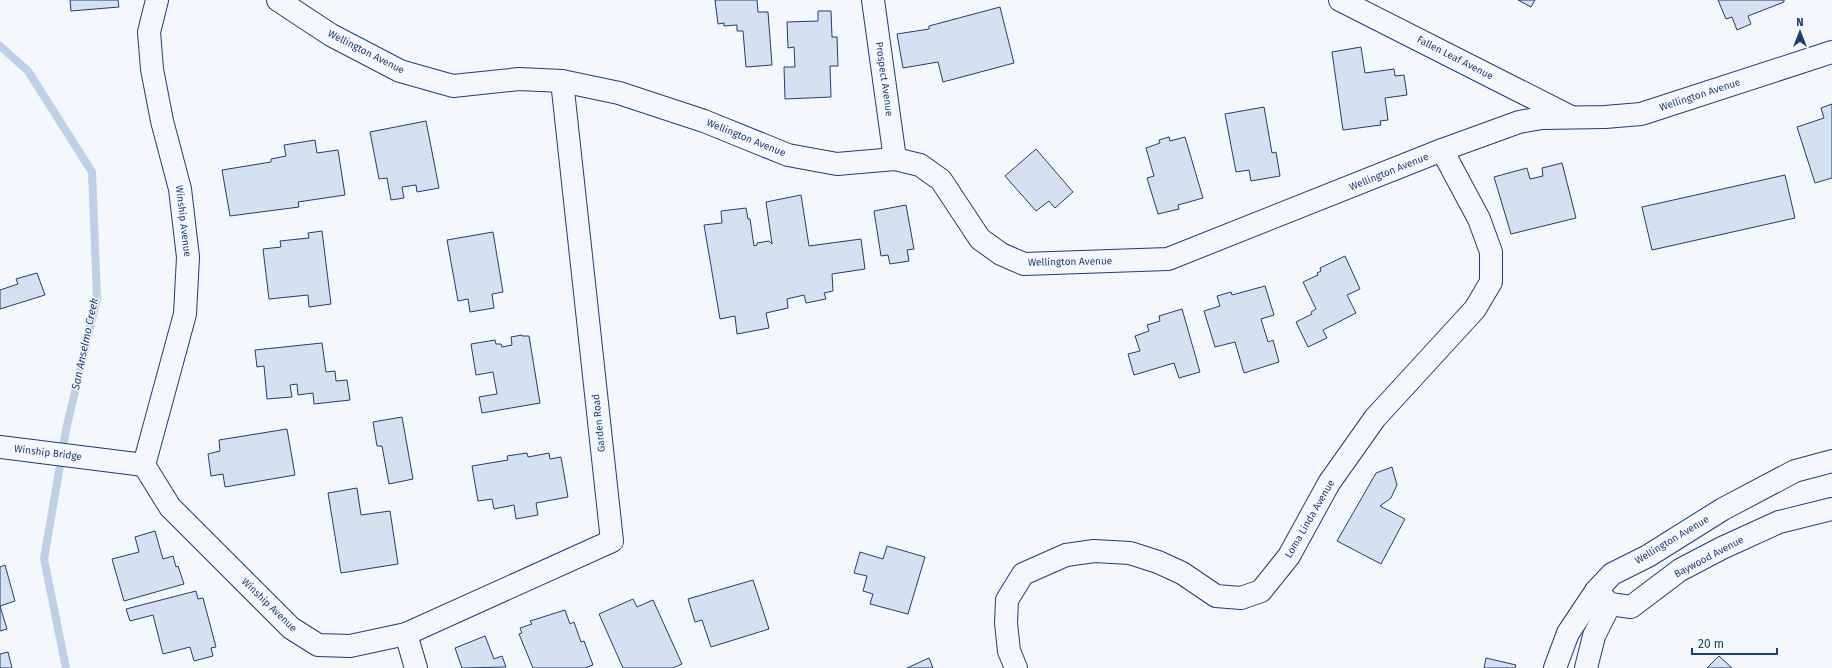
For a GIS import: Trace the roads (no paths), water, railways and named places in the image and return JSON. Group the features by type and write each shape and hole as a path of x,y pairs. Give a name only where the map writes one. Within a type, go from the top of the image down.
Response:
{"street":[{"name":"Winship Avenue","path":"157,0 149,32 152,68 162,121 180,189 188,257 185,314 144,465 170,507 291,628 318,645 350,646 406,634"},
{"name":"Wellington Avenue","path":"278,0 331,35 400,71 453,86 519,79 562,81 619,93 704,121 788,155 837,164 895,159 920,165 941,180 980,239 1001,254 1024,264 1168,259 1442,150 1519,122 1542,118 1604,117 1641,114 1832,52"},
{"name":"Prospect Avenue","path":"873,0 895,159"},
{"name":"Fallen Leaf Avenue","path":"1340,0 1570,117"},
{"name":"Garden Road","path":"406,634 612,540 562,81"},
{"name":"Loma Linda Avenue","path":"1016,668 1009,652 1006,623 1007,600 1023,574 1066,555 1094,551 1130,553 1158,562 1182,573 1216,596 1241,598 1261,591 1289,556 1329,483 1375,418 1475,309 1491,282 1491,252 1479,219 1442,150"},
{"name":"Winship Bridge","path":"0,447 144,465"},
{"name":"Wellington Avenue","path":"1555,668 1568,633 1603,598 1612,574 1648,556 1723,510 1795,471 1832,461"},
{"name":"Baywood Avenue","path":"1603,598 1631,607 1680,570 1722,548 1779,522 1832,509"},
{"path":"1586,668 1603,598"},
{"path":"406,634 416,668"}],"waterway":[{"name":"San Anselmo Creek","path":"0,46 28,71 92,172 97,298 66,430 44,559 66,668"}]}
